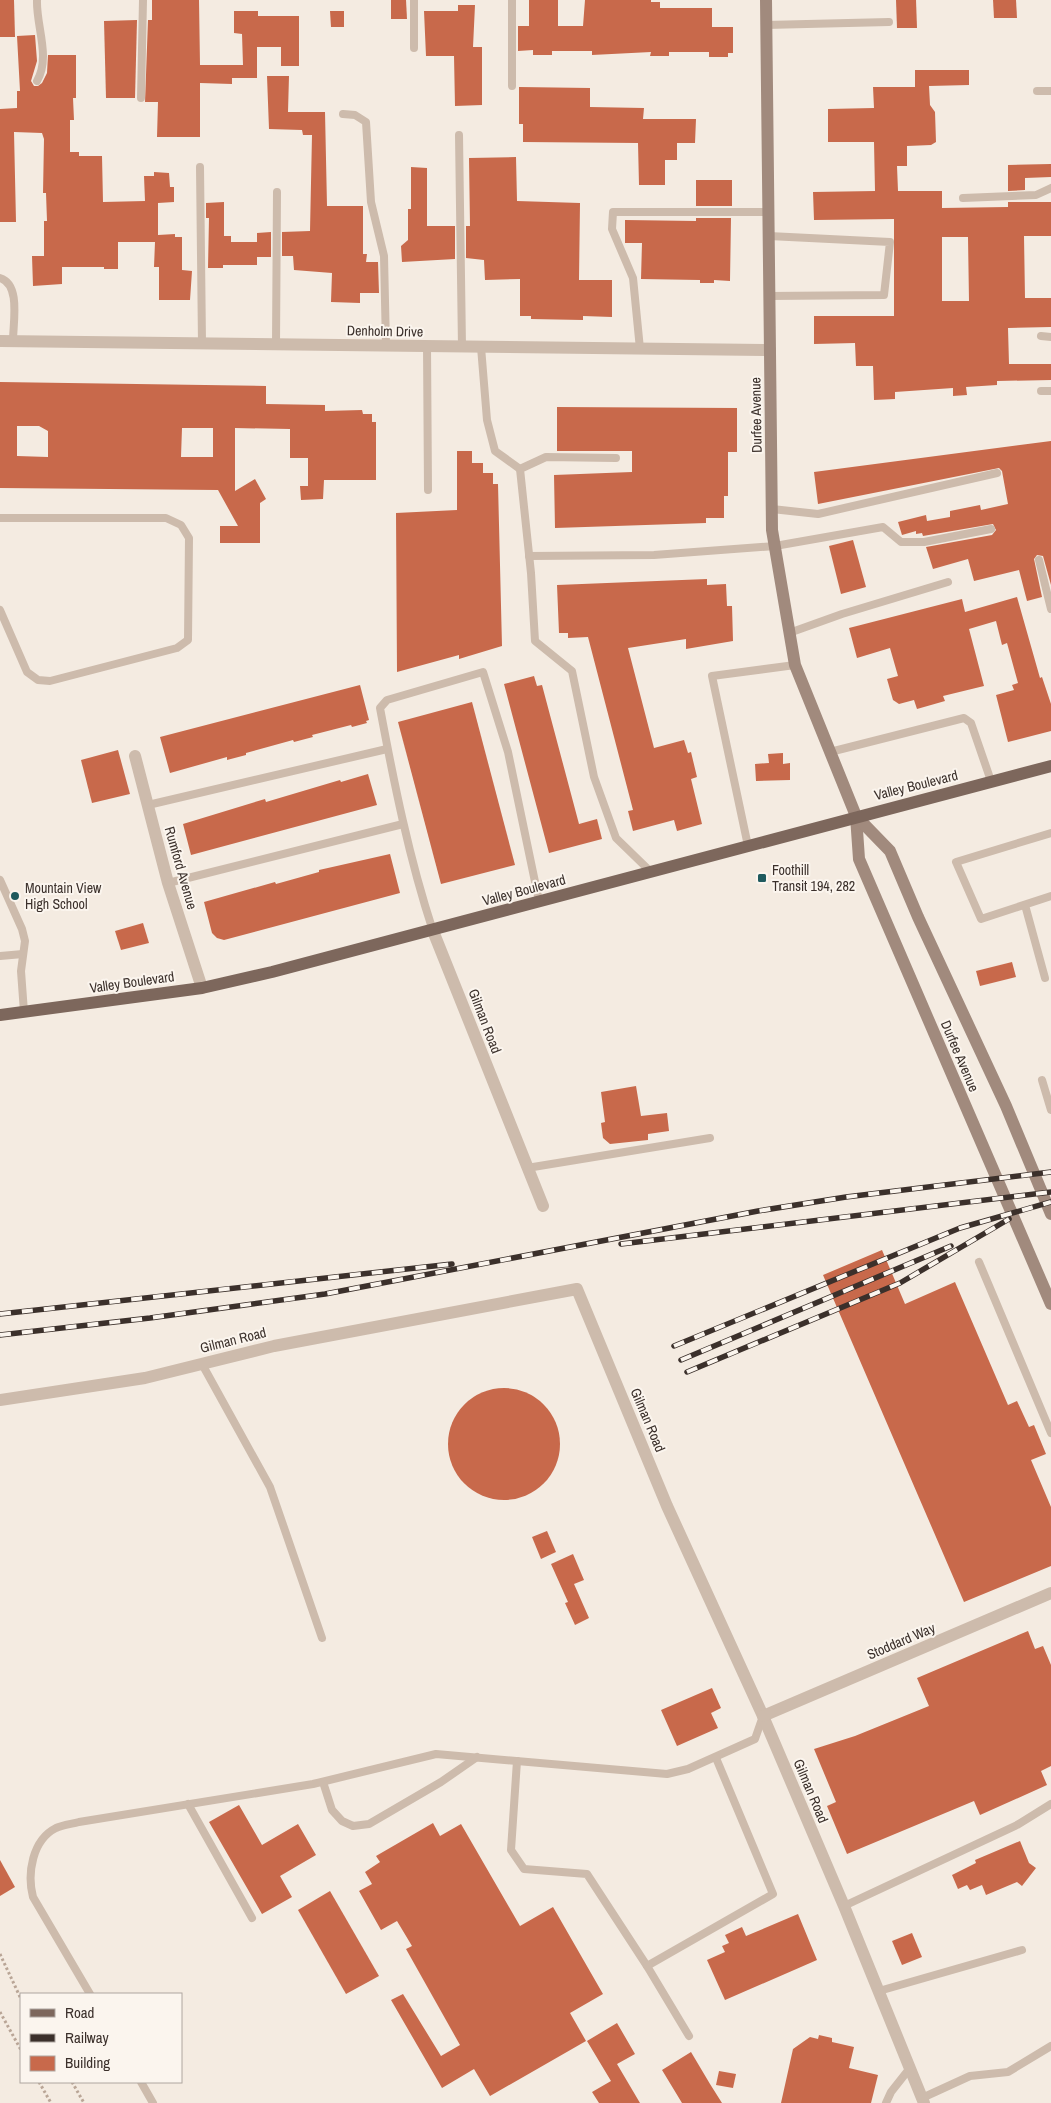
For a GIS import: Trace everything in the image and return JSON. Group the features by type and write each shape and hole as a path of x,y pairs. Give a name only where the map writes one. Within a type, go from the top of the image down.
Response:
{"main road":[{"name":"Durfee Avenue","path":"766,0 772,509 775,546 795,665 856,816 858,859 1051,1304"},
{"name":"Valley Boulevard","path":"0,1016 202,988 272,972 433,931 856,816 1051,766"},
{"name":"Durfee Avenue","path":"856,816 890,851 914,910 1006,1106 1051,1214"}],"street":[{"name":"Denholm Drive","path":"6,341 770,350"},
{"name":"Rumford Avenue","path":"135,756 168,883 202,988"},
{"name":"Gilman Road","path":"433,931 543,1206"},
{"name":"Gilman Road","path":"0,1400 144,1378 274,1346 577,1289 667,1506 763,1716 844,1906 923,2101"},
{"name":"Stoddard Way","path":"763,1716 1051,1593"}],"lane":[{"path":"37,0 37,25 42,42 43,71 37,81"},
{"path":"141,98 143,0"},
{"path":"414,0 414,48"},
{"path":"512,0 512,86"},
{"path":"766,25 889,22"},
{"path":"1037,91 1051,90"},
{"path":"343,114 355,115 366,122 370,202 384,256 386,346"},
{"path":"459,135 462,346"},
{"path":"200,167 202,343"},
{"path":"963,198 1036,195 1051,188"},
{"path":"276,344 277,192"},
{"path":"640,349 633,278 612,229 613,212 768,212"},
{"path":"769,236 890,242 884,295 769,296"},
{"path":"0,278 6,280 12,288 6,341"},
{"path":"1041,336 1051,336"},
{"path":"427,346 428,490"},
{"path":"481,347 487,420 495,451 520,469 535,641 572,671 594,777 616,838 651,872"},
{"path":"1042,392 1051,391"},
{"path":"520,469 546,457 616,458"},
{"path":"772,509 818,514 997,473"},
{"path":"0,518 166,518 181,525 190,538 188,640 177,648 50,681 38,680 27,672 0,610"},
{"path":"529,556 654,555 775,546 883,527 901,542 924,542 991,530"},
{"path":"1039,560 1051,609"},
{"path":"789,633 842,614 948,582"},
{"path":"748,846 712,676 795,665"},
{"path":"433,931 417,881 403,824 380,708 387,700 483,672 508,752 539,901"},
{"path":"830,752 964,718 971,723 991,781"},
{"path":"148,805 387,749"},
{"path":"168,883 403,824"},
{"path":"1051,833 956,862 982,919 1051,896"},
{"path":"0,880 22,929 24,941 21,971 24,1012"},
{"path":"1025,905 1045,978"},
{"path":"0,956 23,954"},
{"path":"1042,1080 1051,1110"},
{"path":"527,1168 710,1138"},
{"path":"979,1262 1051,1433"},
{"path":"202,1364 270,1487 322,1638"},
{"path":"89,1993 34,1897 30,1873 34,1857 42,1842 55,1828 79,1822 323,1782 436,1754 667,1774 688,1770 755,1740 763,1716"},
{"path":"323,1782 332,1810 342,1821 353,1826 369,1824 441,1782 477,1758"},
{"path":"647,1966 773,1894 716,1758"},
{"path":"517,1761 511,1850 517,1860 524,1869 586,1874 647,1966 689,2036"},
{"path":"188,1804 252,1918"},
{"path":"844,1906 1017,1825 1051,1804"},
{"path":"879,1991 1022,1950"},
{"path":"923,2101 970,2076 1008,2072 1051,2046"},
{"path":"886,2103 891,2092 910,2068"},
{"path":"142,2083 153,2103"}],"path":[{"path":"0,1954 20,1997"},
{"path":"0,2012 20,2048"},
{"path":"40,2083 51,2103"},
{"path":"73,2083 84,2103"}],"building":[{"path":"0,0 14,0 15,37 0,37"},
{"path":"152,0 199,0 200,65 243,65 242,34 234,33 234,11 258,11 258,16 299,16 299,66 281,66 281,47 257,47 257,78 232,78 232,84 200,83 200,137 157,137 158,102 145,102 148,20 152,20"},
{"path":"391,0 406,0 407,19 391,19"},
{"path":"529,0 558,0 558,26 583,26 585,0 651,0 651,2 660,2 660,8 712,8 712,27 733,27 733,53 728,53 728,57 709,57 709,52 669,52 669,56 650,56 651,52 592,55 592,51 552,51 552,55 533,55 533,50 518,51 518,26 529,26"},
{"path":"896,0 916,0 917,28 897,28"},
{"path":"993,0 1016,0 1017,18 994,18"},
{"path":"458,5 475,5 473,47 482,47 482,105 455,106 454,56 426,56 424,11 458,11"},
{"path":"330,11 344,11 344,27 331,27"},
{"path":"137,20 135,98 106,98 104,21"},
{"path":"35,35 37,61 31,81 34,86 42,83 47,73 48,55 76,55 76,98 73,98 74,120 70,120 70,152 79,152 79,156 102,156 103,202 145,201 144,176 154,176 154,172 169,173 170,187 174,187 174,202 158,203 158,235 175,234 175,237 182,237 182,270 192,271 190,300 159,300 159,267 154,267 155,242 118,242 118,269 62,267 62,284 33,286 32,256 44,256 44,221 47,221 46,193 43,193 44,139 42,133 14,132 16,222 0,222 0,109 17,108 17,91 20,91 17,36"},
{"path":"915,70 969,70 969,85 929,86 930,105 935,112 936,142 931,145 907,146 907,166 897,166 898,191 942,191 942,208 1008,207 1008,202 1051,202 1051,236 1024,236 1025,298 1051,298 1051,327 1008,328 1009,364 1051,364 1051,380 997,381 997,385 966,387 967,395 953,396 953,388 895,392 895,399 874,400 873,366 856,366 855,343 814,344 814,316 894,316 894,219 814,220 813,192 875,191 874,142 828,142 828,109 874,108 873,87 915,87","holes":["942,237 968,237 969,301 942,301"]},
{"path":"267,76 289,76 288,112 325,112 327,206 363,206 363,254 367,254 366,262 378,262 379,293 360,293 360,303 331,302 332,273 294,270 293,256 282,256 282,232 310,231 312,135 303,135 302,130 269,129"},
{"path":"519,87 590,88 590,107 644,108 643,119 696,119 695,143 677,143 677,160 665,160 665,185 639,185 638,143 523,142 523,124 519,124"},
{"path":"516,157 517,201 580,203 579,280 612,280 612,317 583,316 583,320 531,319 531,316 520,316 520,279 485,280 484,260 466,258 466,226 470,226 469,158"},
{"path":"1051,164 1051,177 1025,178 1025,190 1008,191 1008,165"},
{"path":"411,167 427,168 427,226 455,226 455,259 402,262 401,246 408,240 408,209 411,209"},
{"path":"696,180 732,180 732,206 696,206"},
{"path":"224,202 224,236 231,236 231,242 257,242 257,233 271,232 271,257 257,257 257,265 223,265 223,268 208,268 209,218 206,218 206,203"},
{"path":"696,218 731,218 730,281 714,280 714,283 700,283 700,280 641,279 642,243 625,243 625,220 696,221"},
{"path":"0,382 266,386 266,404 325,405 325,411 362,410 363,414 372,414 372,422 376,422 376,480 324,480 323,499 301,500 300,486 308,486 308,458 290,458 290,429 235,428 235,491 255,479 266,499 260,503 260,543 220,543 220,526 238,526 218,490 0,488","holes":["17,426 39,426 48,431 48,457 17,456","182,428 213,428 213,457 181,457"]},
{"path":"557,407 737,408 737,452 728,452 728,496 724,496 724,518 706,518 706,523 555,528 554,475 632,472 632,451 557,451"},
{"path":"1051,441 1051,585 1043,556 1037,555 1034,559 1042,597 1027,601 1019,570 974,581 968,559 933,569 926,547 992,535 996,530 993,524 923,536 922,533 916,534 916,531 902,535 898,522 926,515 927,521 950,517 950,511 980,505 981,510 1008,504 1002,471 999,468 818,504 814,472"},
{"path":"457,451 472,451 472,463 483,463 483,473 493,473 493,484 498,484 502,646 459,659 459,655 397,672 396,513 457,510"},
{"path":"853,540 866,587 841,594 829,546"},
{"path":"707,579 707,585 726,584 727,606 732,606 733,641 686,649 686,639 628,648 654,748 684,740 688,753 691,752 697,777 691,779 702,824 677,831 674,820 633,831 628,811 633,810 588,637 568,638 568,633 559,633 557,585"},
{"path":"1017,597 1040,678 1042,677 1051,704 1051,731 1008,742 996,695 1014,690 1012,685 1018,683 1007,643 1002,645 996,621 969,629 984,686 943,696 945,701 917,709 914,700 899,704 893,700 887,679 898,676 890,648 857,658 849,628 962,599 965,612"},
{"path":"534,676 537,686 542,685 579,824 597,819 602,839 549,853 504,684"},
{"path":"360,685 369,720 366,721 367,723 352,727 351,725 312,735 313,737 294,742 293,740 246,753 246,755 227,760 227,757 170,773 160,737"},
{"path":"472,702 515,865 441,884 398,722"},
{"path":"118,750 130,794 92,803 81,760"},
{"path":"783,753 783,764 790,763 790,780 756,781 755,764 769,763 768,754"},
{"path":"368,774 377,805 191,855 183,824 265,799 266,802 340,780 341,782"},
{"path":"390,854 400,893 224,940 217,938 212,933 204,902 275,882 276,884 319,872 319,870"},
{"path":"143,923 149,943 121,950 115,931"},
{"path":"1012,962 1016,977 980,986 976,971"},
{"path":"636,1086 641,1116 667,1113 669,1131 648,1134 648,1140 610,1144 603,1138 601,1123 605,1122 601,1092"},
{"path":"882,1250 905,1304 955,1282 1008,1405 1017,1401 1029,1427 1034,1425 1046,1454 1031,1460 1051,1507 1051,1566 964,1602 823,1275"},
{"path":"504,1388 526,1392 544,1404 556,1422 560,1444 556,1466 544,1484 526,1496 504,1500 482,1496 464,1484 452,1466 448,1444 452,1422 464,1404 482,1392"},
{"path":"547,1531 556,1552 541,1559 532,1537"},
{"path":"573,1554 584,1580 574,1584 589,1618 575,1625 565,1603 568,1602 551,1564"},
{"path":"1028,1631 1035,1649 1043,1646 1051,1665 1051,1766 1041,1771 1047,1785 980,1815 974,1801 847,1854 827,1806 836,1802 814,1749 855,1736 929,1706 917,1678"},
{"path":"712,1688 721,1708 711,1713 718,1728 677,1746 661,1710"},
{"path":"239,1805 262,1845 298,1824 316,1855 280,1876 292,1897 262,1914 209,1822"},
{"path":"433,1823 440,1836 461,1824 520,1926 553,1907 603,1994 570,2013 586,2041 490,2096 474,2069 442,2088 391,2000 403,1994 441,2056 460,2045 406,1949 412,1946 397,1921 381,1930 359,1891 372,1884 365,1872 380,1862 376,1856"},
{"path":"1020,1841 1029,1863 1036,1868 1022,1886 1017,1882 986,1895 982,1885 970,1890 967,1885 958,1889 952,1875 976,1863 975,1860"},
{"path":"0,1860 15,1887 0,1896"},
{"path":"330,1891 379,1976 346,1994 298,1910"},
{"path":"798,1914 817,1960 725,2000 707,1960 725,1952 722,1946 729,1943 725,1935 742,1927 746,1936"},
{"path":"912,1933 922,1957 902,1965 892,1941"},
{"path":"617,2023 635,2054 617,2064 640,2103 599,2103 592,2092 611,2081 587,2041"},
{"path":"819,2035 832,2038 832,2042 854,2047 849,2068 878,2075 871,2103 781,2103 793,2049 810,2037 818,2039"},
{"path":"691,2052 722,2103 682,2103 662,2070"},
{"path":"719,2071 736,2074 733,2088 716,2085"}],"railway":[{"path":"0,1335 150,1318 325,1294 758,1211 846,1197 1051,1172"},
{"path":"621,1244 1051,1192"},
{"path":"674,1346 960,1228 1051,1202"},
{"path":"687,1372 900,1283 1009,1219"},
{"path":"681,1360 951,1246"},
{"path":"0,1314 452,1264"}],"place":[{"name":"Foothill Transit 194, 282","path":"762,878"},
{"name":"Mountain View High School","path":"15,896"}]}
